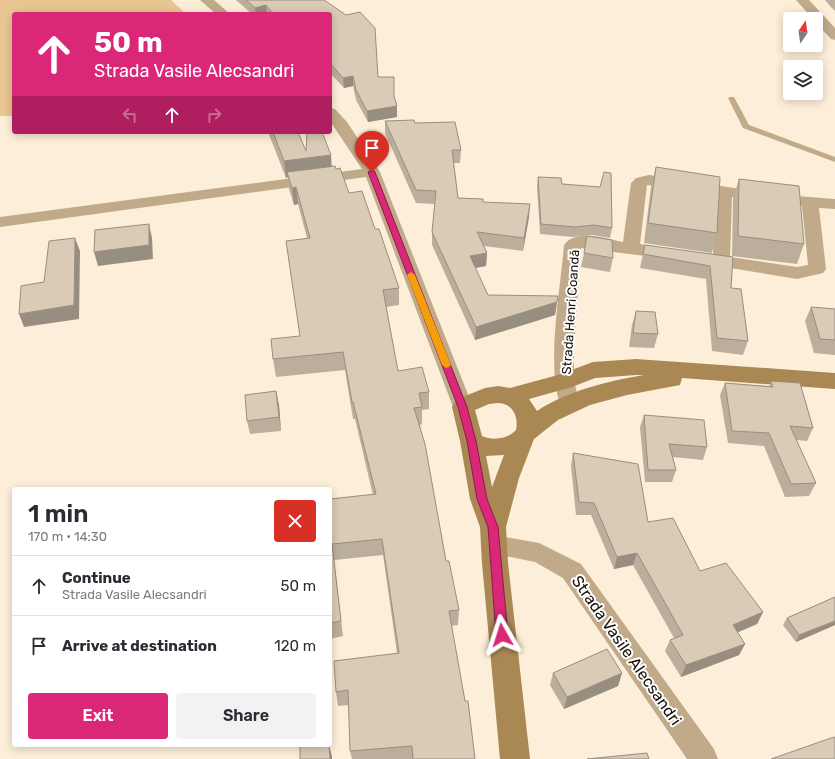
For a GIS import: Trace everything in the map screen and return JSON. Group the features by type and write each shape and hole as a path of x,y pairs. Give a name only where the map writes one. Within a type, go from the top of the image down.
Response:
{"street":[{"path":"206,0 221,12"},
{"path":"802,0 829,23 835,36"},
{"path":"332,114 342,125 372,172 462,407 472,441 482,499 493,536 515,759"},
{"path":"0,222 372,172"},
{"path":"631,248 639,183 642,181 649,180 810,202 835,204"},
{"path":"721,262 724,190"},
{"name":"Strada Henri Coandă","path":"570,405 564,381 564,349 573,245 581,241 797,274 817,269 810,202"},
{"name":"Strada Henri Coandă","path":"510,396 564,381 594,370 617,367 835,381"},
{"name":"Strada Henri Coandă","path":"525,433 552,413 570,405 632,385 723,374"},
{"path":"462,407 484,397 510,396 520,404 527,414 525,433 507,478 493,536"},
{"path":"472,441 480,445 495,448 516,443 525,433"},
{"name":"Strada Vasile Alecsandri","path":"493,536 538,553 572,571 704,759"}],"lane":[{"path":"732,98 746,126 835,160"}],"shaded area":[{"path":"0,0 171,0 184,12 12,12 12,116 0,116"}],"building":[{"path":"246,0 324,0 346,15 360,12 375,28 378,77 394,77 394,96 397,106 367,111 356,90 353,76 343,78 332,65 332,12 271,12 266,5 255,8"},
{"path":"414,120 415,123 455,122 461,150 452,150 458,198 483,199 483,202 530,204 524,238 477,232 487,253 470,256 488,295 558,296 557,302 476,327 432,232 436,191 416,190 385,121"},
{"path":"274,134 299,134 306,151 307,134 323,134 331,155 284,161"},
{"path":"335,166 336,169 340,168 349,193 362,191 375,229 379,229 399,288 383,290 398,371 422,367 429,392 419,393 422,407 414,408 425,444 446,561 449,561 459,610 449,611 465,701 468,701 475,759 413,759 412,746 350,751 348,690 336,692 334,661 399,653 382,539 332,544 332,499 376,494 352,402 343,352 273,359 271,339 300,336 286,241 310,238 296,187 292,188 287,172"},
{"path":"656,167 720,177 717,233 648,223"},
{"path":"604,172 611,173 612,228 594,225 575,227 541,224 538,177 561,178 562,184 600,187"},
{"path":"739,179 799,186 804,244 738,236"},
{"path":"149,224 149,245 94,252 95,230"},
{"path":"587,236 612,240 613,258 584,253"},
{"path":"75,238 74,305 19,314 21,286 44,282 49,241"},
{"path":"645,245 733,257 731,288 741,289 748,341 717,338 710,266 643,254"},
{"path":"811,307 835,309 835,340 820,339"},
{"path":"636,311 655,312 658,334 633,333"},
{"path":"771,381 800,383 813,428 790,426 816,483 791,484 769,433 732,431 725,383 773,387"},
{"path":"276,391 279,417 247,421 245,395"},
{"path":"644,415 704,420 707,447 669,444 676,470 648,470"},
{"path":"573,453 638,464 648,522 673,518 700,571 726,563 763,612 733,625 745,644 686,665 670,640 683,635 637,553 617,557 594,503 579,502"},
{"path":"332,544 341,621 332,623"},
{"path":"835,597 835,621 799,635 787,618"},
{"path":"607,649 622,673 567,697 553,673"},
{"path":"835,737 835,759 771,759 831,738"},
{"path":"300,747 329,747 330,759 300,759"},
{"path":"647,753 649,759 587,759"}],"slow traffic":[{"path":"411,275 446,365"}],"route":[{"path":"372,172 454,384 472,441 482,499 493,527 494,563 502,635"}]}
